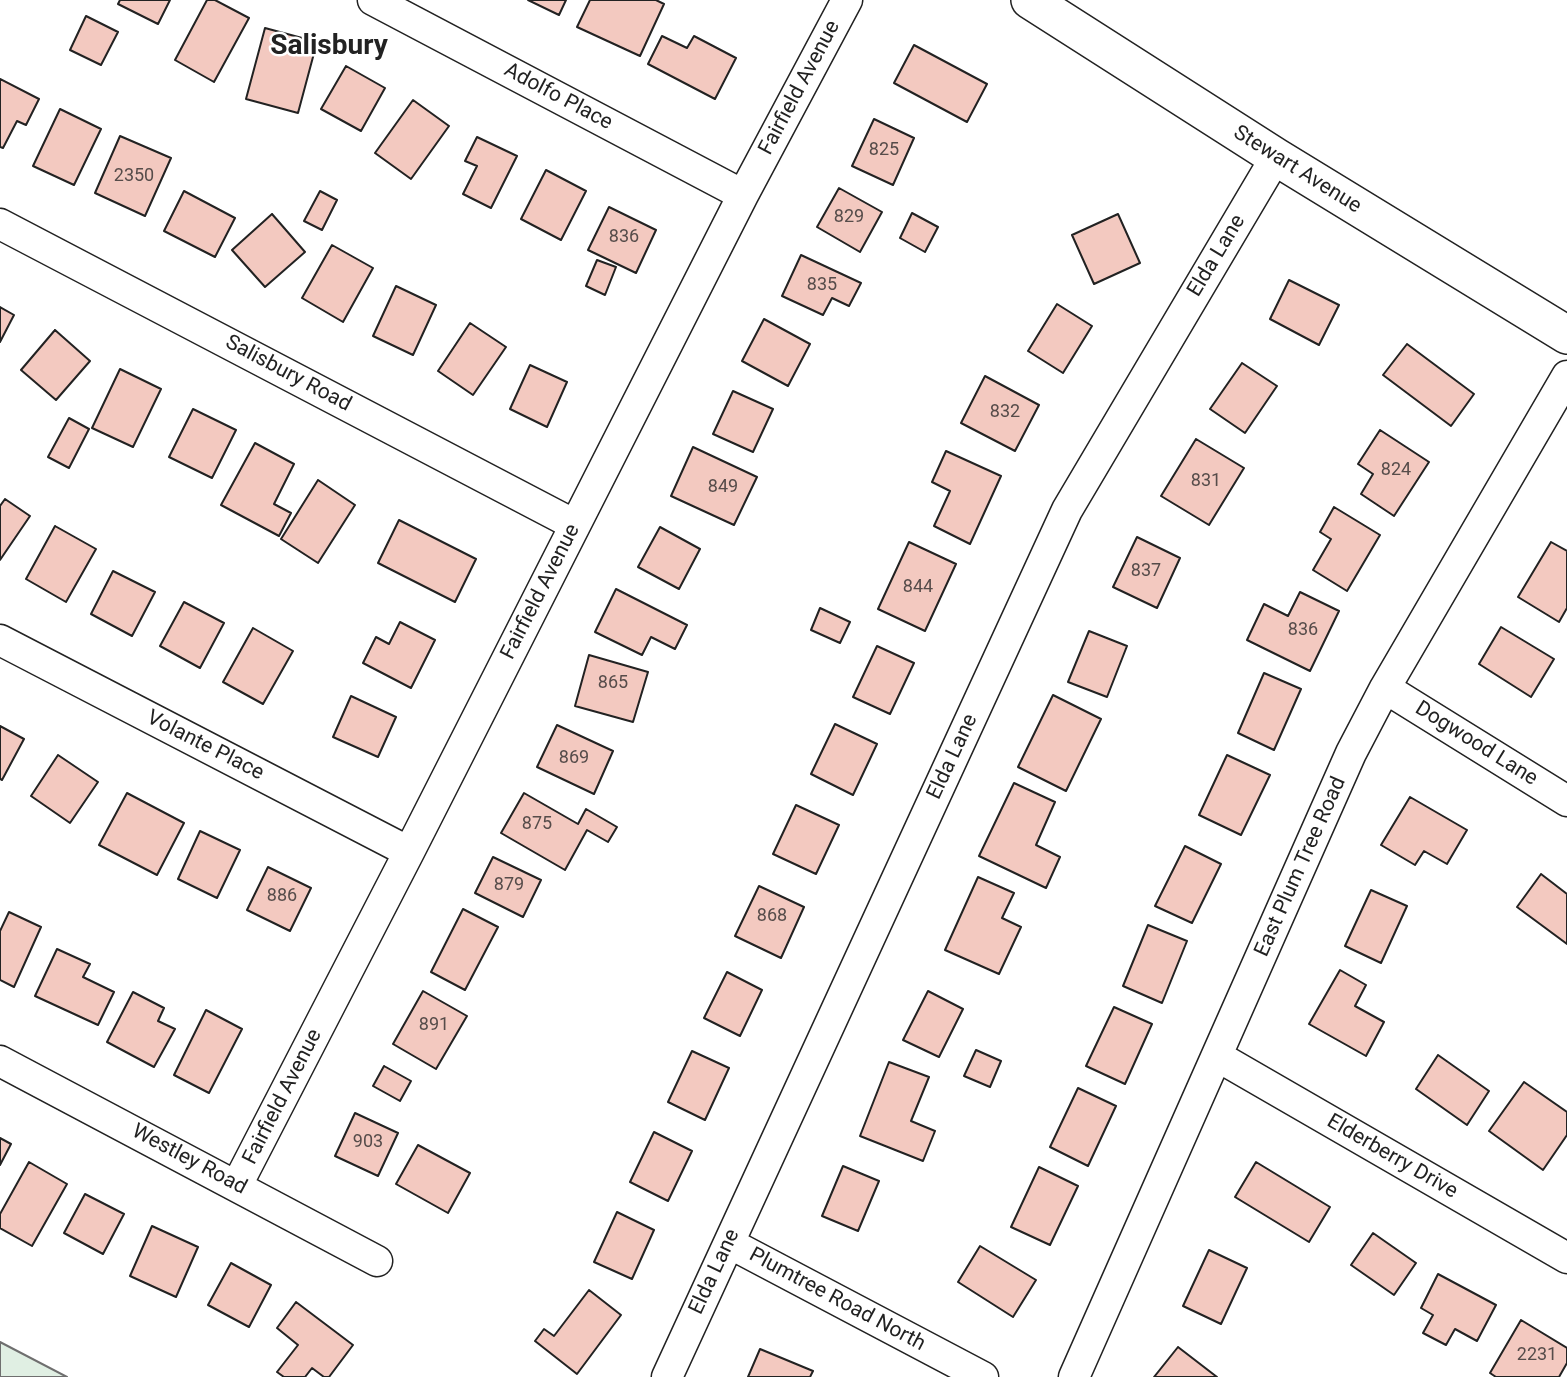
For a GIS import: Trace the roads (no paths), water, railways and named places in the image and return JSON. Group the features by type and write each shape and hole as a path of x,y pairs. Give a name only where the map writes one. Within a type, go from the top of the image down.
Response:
{"street":[{"name":"Adolfo Place","path":"373,0 743,195"},
{"name":"Fairfield Avenue","path":"237,1185 743,195 847,0"},
{"name":"Stewart Avenue","path":"1030,0 1276,157 1567,335"},
{"name":"Elda Lane","path":"667,1377 1067,510 1276,157"},
{"name":"Salisbury Road","path":"0,224 575,525"},
{"name":"East Plum Tree Road","path":"1074,1377 1351,753 1385,688 1567,376"},
{"name":"Volante Place","path":"0,640 409,852"},
{"name":"Dogwood Lane","path":"1385,688 1567,801"},
{"name":"Elderberry Drive","path":"1217,1056 1567,1258"},
{"name":"Westley Road","path":"0,1061 377,1261"},
{"name":"Plumtree Road North","path":"729,1243 983,1377"}],"district":[{"name":"Salisbury","path":"329,47"}]}
